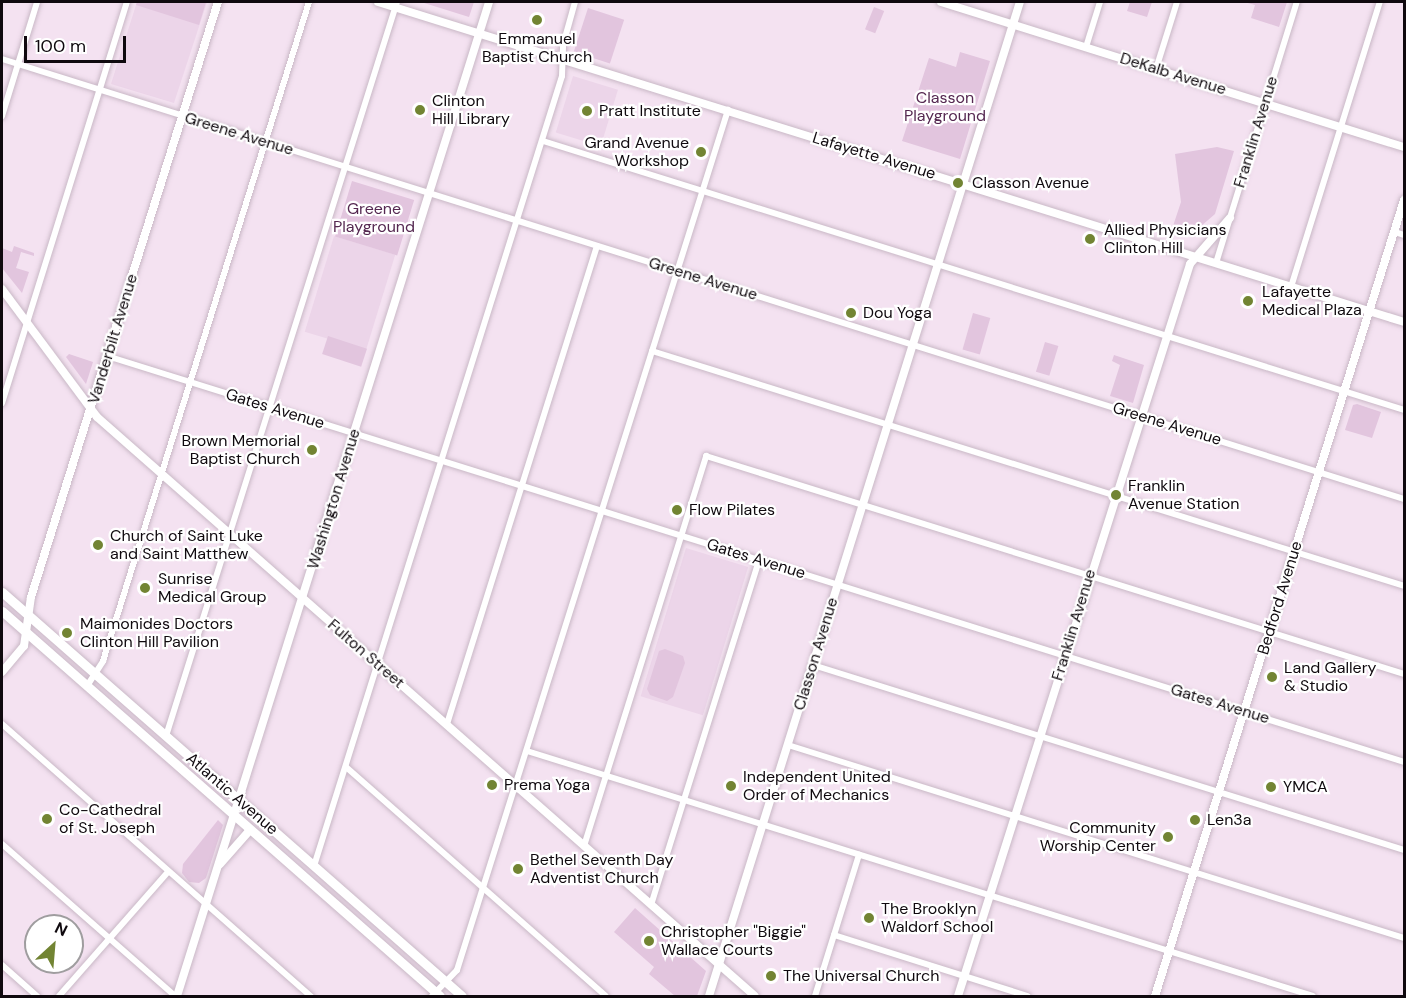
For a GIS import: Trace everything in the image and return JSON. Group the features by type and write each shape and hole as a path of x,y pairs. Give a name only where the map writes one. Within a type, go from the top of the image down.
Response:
{"main road":[{"name":"Vanderbilt Avenue","path":"2,672 24,646 28,615 218,2"},
{"name":"Lafayette Avenue","path":"378,2 397,4 479,33 1404,322"},
{"name":"Washington Avenue","path":"176,996 240,800 489,2"},
{"name":"DeKalb Avenue","path":"941,2 1404,147"},
{"name":"Bedford Avenue","path":"1155,996 1404,200"},
{"name":"Fulton Street","path":"2,289 91,410 755,996"},
{"name":"Atlantic Avenue","path":"2,592 462,996"},
{"name":"Atlantic Avenue","path":"2,611 436,995"},
{"path":"218,866 250,830"}],"street":[{"path":"2,116 38,2"},
{"path":"2,403 127,2"},
{"path":"87,686 103,661 309,2"},
{"path":"314,866 543,141 562,76 563,45 575,2"},
{"name":"Classon Avenue","path":"709,996 1020,2"},
{"path":"1086,46 1100,2"},
{"path":"1156,69 1178,2"},
{"name":"Franklin Avenue","path":"1216,263 1297,2"},
{"path":"1291,286 1380,2"},
{"path":"166,736 397,4"},
{"name":"Greene Avenue","path":"2,59 1404,499"},
{"path":"436,995 458,970 728,110"},
{"path":"543,141 1404,410"},
{"name":"Franklin Avenue","path":"958,996 1089,576 1190,264 1230,218"},
{"path":"1395,232 1404,235"},
{"path":"447,724 597,246"},
{"path":"652,351 1404,586"},
{"name":"Gates Avenue","path":"107,356 1404,762"},
{"path":"584,846 706,456 1404,675"},
{"path":"651,905 759,560"},
{"path":"813,664 1404,850"},
{"path":"2,724 311,996"},
{"path":"788,745 1404,938"},
{"path":"527,751 1312,996"},
{"path":"346,767 606,996"},
{"path":"2,844 176,996"},
{"path":"814,996 859,855"},
{"path":"59,996 168,872"},
{"path":"834,935 1028,996"},
{"path":"2,965 38,996"}],"shaded area":[{"path":"137,2 207,2 174,103 111,84"},
{"name":"Pratt Institute","path":"573,76 618,90 601,146 556,132"},
{"path":"334,236 395,255 366,350 305,332"},
{"path":"686,548 748,567 703,715 641,696"}],"green space":[{"path":"137,2 206,2 199,25 136,5"},
{"path":"421,2 474,2 469,17"},
{"path":"1130,2 1152,2 1147,17 1127,11"},
{"path":"1244,2 1287,2 1279,27 1251,18 1255,5"},
{"path":"874,7 884,11 875,33 865,29"},
{"path":"588,8 624,20 610,63 574,52"},
{"name":"Classon Playground","path":"960,52 990,61 960,159 902,141 929,58 956,67"},
{"path":"1217,147 1234,151 1215,214 1200,227 1190,224 1172,229 1181,202 1175,154"},
{"name":"Greene Playground","path":"352,181 414,200 397,255 335,236"},
{"path":"14,246 34,253 34,256 21,252 16,268 29,272 22,293 2,268 2,248 12,252"},
{"path":"973,313 990,318 980,354 963,350"},
{"path":"328,336 367,349 361,367 322,354"},
{"path":"1045,342 1058,346 1049,376 1036,372"},
{"path":"69,354 93,362 86,384 66,357"},
{"path":"1114,355 1144,365 1133,403 1110,396 1120,365 1112,361"},
{"path":"1357,404 1381,412 1372,438 1345,430 1353,405"},
{"path":"665,649 683,656 685,663 673,697 667,701 650,695 647,689 659,651"},
{"path":"218,820 223,825 206,878 199,883 189,882 182,873 183,864"},
{"path":"635,908 706,971 697,996 675,996 649,974 654,967 614,932"}],"place":[{"name":"Emmanuel Baptist Church","path":"537,20"},
{"name":"Clinton Hill Library","path":"420,110"},
{"name":"Pratt Institute","path":"587,111"},
{"name":"Grand Avenue Workshop","path":"701,152"},
{"name":"Classon Avenue","path":"958,183"},
{"name":"Allied Physicians Clinton Hill","path":"1090,239"},
{"name":"Lafayette Medical Plaza","path":"1248,301"},
{"name":"Dou Yoga","path":"851,313"},
{"name":"Brown Memorial Baptist Church","path":"312,450"},
{"name":"Franklin Avenue Station","path":"1116,495"},
{"name":"Flow Pilates","path":"677,510"},
{"name":"Church of Saint Luke and Saint Matthew","path":"98,545"},
{"name":"Sunrise Medical Group","path":"145,588"},
{"name":"Maimonides Doctors Clinton Hill Pavilion","path":"67,633"},
{"name":"Land Gallery & Studio","path":"1272,677"},
{"name":"Prema Yoga","path":"492,785"},
{"name":"Independent United Order of Mechanics","path":"731,786"},
{"name":"YMCA","path":"1271,787"},
{"name":"Co-Cathedral of St. Joseph","path":"47,819"},
{"name":"Len3a","path":"1195,820"},
{"name":"Community Worship Center","path":"1168,837"},
{"name":"Bethel Seventh Day Adventist Church","path":"518,869"},
{"name":"The Brooklyn Waldorf School","path":"869,918"},
{"name":"Christopher \"Biggie\" Wallace Courts","path":"649,941"},
{"name":"The Universal Church","path":"771,976"}]}
